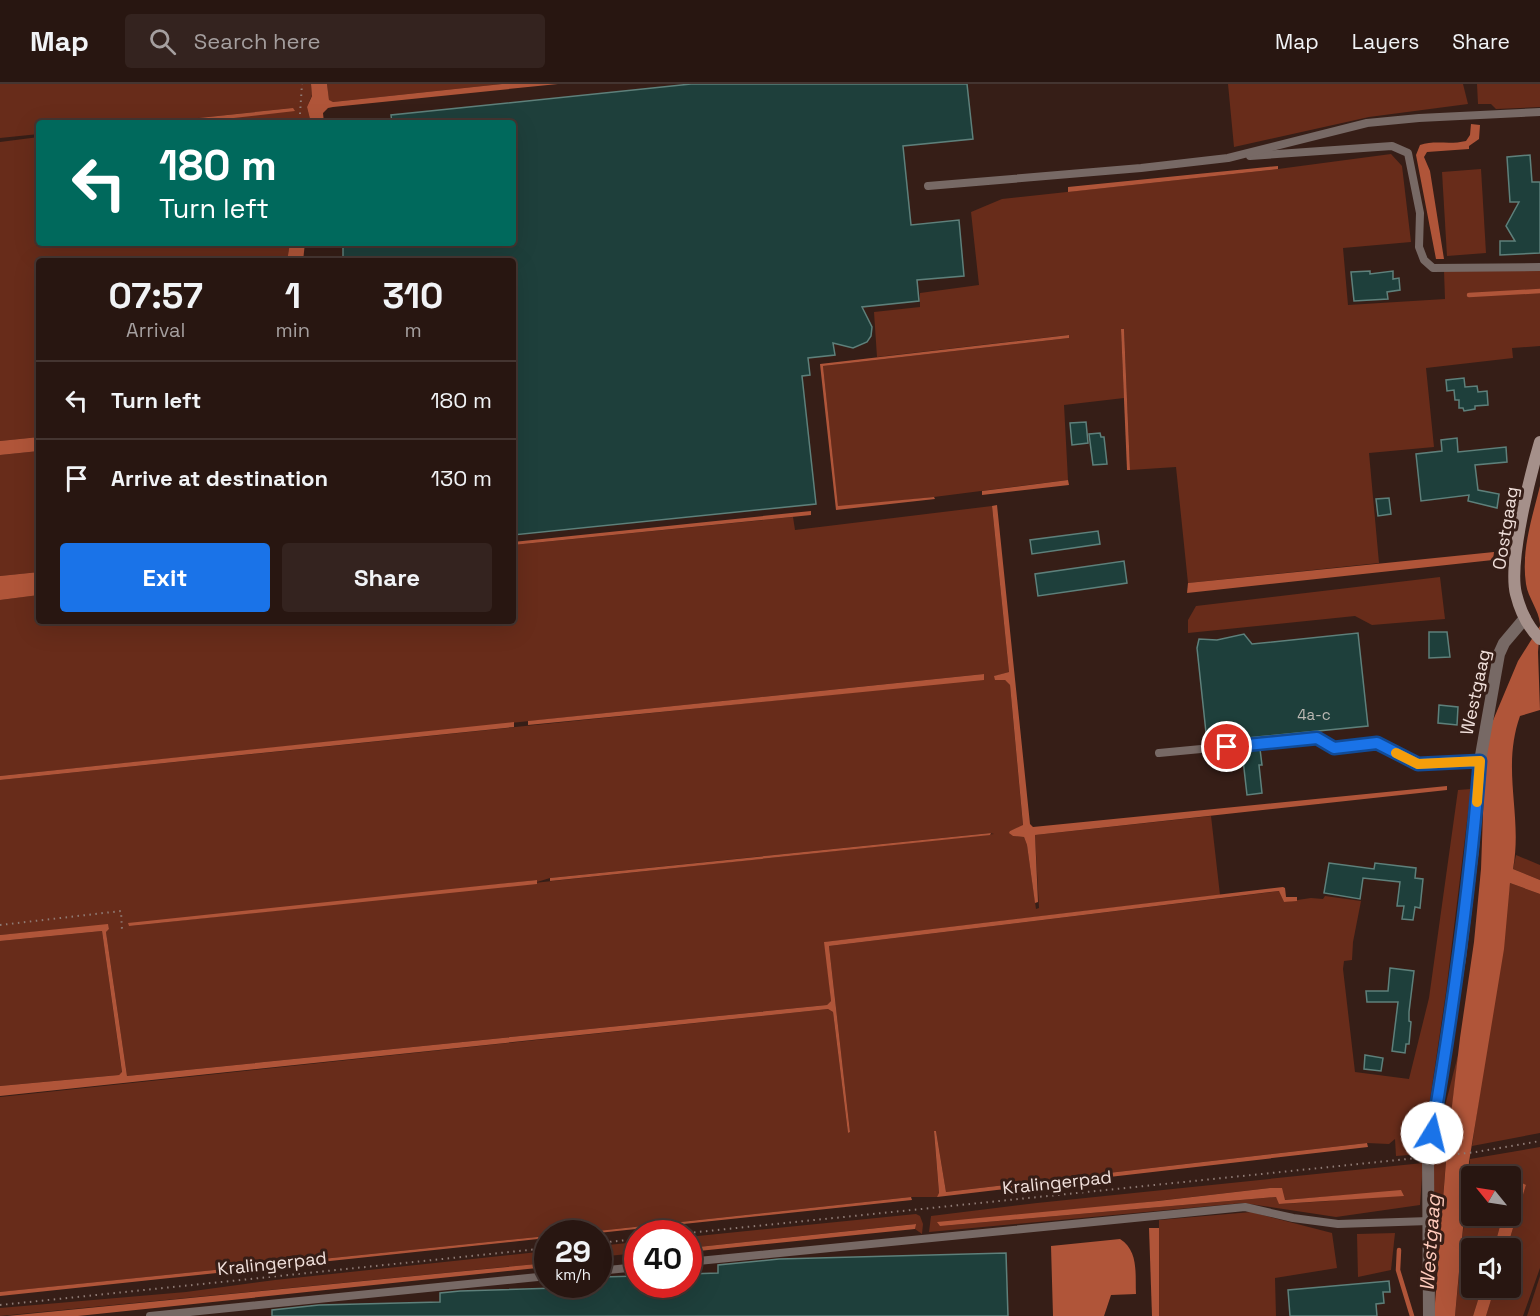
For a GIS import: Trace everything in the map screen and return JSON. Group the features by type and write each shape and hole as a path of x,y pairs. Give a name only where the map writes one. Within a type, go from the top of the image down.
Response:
{"main road":[{"name":"Oostgaag","path":"1537,636 1525,618 1516,593 1515,573 1519,537 1540,442"}],"street":[{"name":"Westgaag","path":"1429,1316 1428,1157 1460,958 1473,849 1480,761 1499,654 1504,643 1525,618"}],"lane":[{"path":"1228,158 1366,123 1419,117 1540,112"},
{"path":"928,186 1141,168 1228,158 1392,146 1408,153 1420,213 1419,247 1424,260 1433,268 1540,267"},
{"path":"1159,753 1317,738 1334,748 1377,743 1418,764 1480,761"},
{"path":"702,1261 1245,1207 1293,1218 1338,1224 1429,1221"},
{"path":"150,1316 534,1277"}],"path":[{"path":"300,114 302,84"},
{"path":"0,925 121,911 122,930"},
{"path":"1441,1156 1540,1141"},
{"name":"Kralingerpad","path":"702,1232 1428,1157"},
{"name":"Kralingerpad","path":"0,1305 534,1249"}],"shaded area":[{"path":"0,84 311,84 312,95 307,107 310,120 203,120 293,108 179,120 36,120 36,134 0,138"},
{"path":"311,84 327,84 329,100 333,102 502,84 558,84 333,107 323,113 324,120 310,120 307,107 312,96"},
{"path":"327,84 502,84 333,102 329,101"},
{"path":"1228,84 1463,84 1468,104 1369,117 1234,147"},
{"path":"1477,84 1540,84 1540,107 1496,109 1491,104 1478,104"},
{"path":"293,108 295,111 216,120 179,120"},
{"path":"1471,124 1480,125 1479,139 1469,146 1469,149 1427,152 1424,157 1430,171 1444,259 1436,259 1416,155 1420,145 1466,141 1470,135"},
{"path":"36,137 36,246 290,246 288,258 36,258 36,437 0,441 0,142"},
{"path":"1391,154 1402,166 1411,242 1343,248 1348,305 1445,299 1444,271 1540,267 1540,346 1512,348 1513,358 1426,368 1434,447 1369,453 1379,563 1188,583 1176,467 1130,470 1124,329 1121,329 1124,398 1064,405 1068,480 838,507 823,366 1069,338 1068,335 877,357 874,312 920,307 920,293 979,285 971,212 1002,199 1278,169"},
{"path":"1278,166 1278,169 1068,192 1068,187"},
{"path":"1481,169 1486,253 1447,256 1442,172"},
{"path":"290,246 305,246 303,258 288,258"},
{"path":"1121,329 1124,329 1130,470 1127,470"},
{"path":"1069,335 1069,338 823,366 838,506 934,497 935,499 836,510 820,364"},
{"path":"36,437 36,451 0,455 0,441"},
{"path":"36,451 36,572 0,576 0,455"},
{"path":"1068,480 1069,485 982,495 982,491"},
{"path":"1540,486 1540,624 1527,589 1525,559 1528,535"},
{"path":"997,505 1030,824 1033,827 1447,786 1447,790 1035,835 1038,902 1035,903 1027,845 1024,837 1013,836 1009,833 1023,825 1010,685 1005,680 995,680 994,676 1009,672 992,506"},
{"path":"992,506 1009,672 995,676 1010,685 1023,826 1010,831 1013,836 1024,837 1027,845 1036,909 1039,908 1035,835 1211,816 1220,895 825,942 831,1001 827,1005 127,1076 106,932 109,929 108,925 0,935 0,780 984,679 984,674 0,776 0,600 36,595 36,624 516,624 516,545 793,517 795,530","holes":["994,834 129,926 537,880 537,882 550,878"]},
{"path":"811,511 811,515 516,545 516,542"},
{"path":"1494,552 1493,560 1187,593 1188,583"},
{"path":"36,572 36,595 0,600 0,576"},
{"path":"1440,577 1445,619 1372,625 1355,616 1188,633 1188,620 1196,606"},
{"path":"1540,626 1538,652 1540,710 1520,716 1512,755 1512,774 1516,830 1513,869 1540,880 1540,894 1510,883 1504,949 1469,1166 1461,1166 1461,1226 1463,1226 1455,1316 1434,1316 1447,1148 1474,942 1481,869 1489,730 1518,661"},
{"path":"984,674 984,680 528,725 528,721"},
{"path":"514,722 514,727 0,780 0,776"},
{"path":"1471,789 1446,992 1422,1154 1396,1156 1395,1139 1389,1144 1367,1143 946,1192 936,1131 934,1132 939,1194 937,1197 911,1197 699,1220 624,1220 624,1228 612,1229 612,1220 534,1220 534,1237 0,1292 0,1097 828,1009 833,1012 848,1133 850,1132 829,946 1280,891 1284,902 1311,898 1323,899 1325,896 1361,901 1352,960 1344,961 1343,969 1355,1072 1409,1079 1429,998 1458,790"},
{"path":"991,833 990,835 550,881 550,878"},
{"path":"1516,855 1540,865 1540,880 1513,869"},
{"path":"537,880 537,884 129,926 128,923"},
{"path":"1510,883 1540,894 1540,1133 1472,1146"},
{"path":"1283,887 1286,897 1297,897 1297,901 1284,902 1279,891 829,946 850,1132 848,1133 833,1012 828,1009 0,1096 0,1086 119,1075 122,1072 102,931 0,941 0,935 108,924 109,929 106,932 127,1076 827,1005 831,1001 824,942"},
{"path":"102,931 122,1073 0,1086 0,941"},
{"path":"1459,1051 1447,1148 1434,1149"},
{"path":"934,1131 936,1131 946,1192 1367,1143 1368,1147 937,1197 939,1193"},
{"path":"1540,1147 1540,1268 1523,1316 1486,1316 1492,1298 1521,1298 1521,1238 1510,1238 1514,1226 1521,1226 1521,1202 1526,1185 1521,1185 1521,1166 1469,1166 1470,1159"},
{"path":"1446,1159 1438,1265 1432,1215 1432,1160"},
{"path":"1423,1163 1420,1205 1336,1217 1243,1203 929,1232 931,1216","holes":["1281,1188 1284,1200 1360,1194 1329,1201 1280,1204 1276,1197 940,1226"]},
{"path":"1521,1182 1526,1185 1521,1202"},
{"path":"1282,1188 1285,1200 1401,1190 1404,1196 1279,1204 1276,1197 940,1226 937,1222 1158,1201"},
{"path":"911,1197 912,1200 702,1222 699,1220"},
{"path":"1251,1212 1332,1233 1337,1268 1275,1278 1276,1316 1159,1316 1159,1220"},
{"path":"916,1214 920,1216 923,1224 922,1234 915,1229 915,1224 702,1247 702,1236"},
{"path":"916,1224 915,1229 702,1251 702,1247"},
{"path":"1464,1226 1500,1226 1497,1238 1462,1238"},
{"path":"1500,1226 1514,1226 1510,1238 1497,1238"},
{"path":"624,1228 624,1230 612,1232 612,1229"},
{"path":"1149,1228 1159,1228 1159,1316 1152,1316"},
{"path":"1395,1233 1391,1270 1358,1277 1357,1234"},
{"path":"534,1237 534,1239 0,1296 0,1292"},
{"path":"1120,1239 1133,1256 1136,1271 1136,1294 1111,1295 1104,1316 1053,1316 1051,1246"},
{"path":"624,1243 624,1254 612,1256 612,1245"},
{"path":"534,1252 534,1264 0,1316 0,1308 186,1292 275,1280"},
{"path":"1461,1253 1461,1298 1479,1298 1473,1316 1455,1316"},
{"path":"534,1264 534,1268 78,1316 7,1316"},
{"path":"1540,1276 1540,1316 1527,1316"},
{"path":"1479,1298 1492,1298 1486,1316 1473,1316"}],"building":[{"path":"691,84 967,84 973,139 903,146 911,225 959,220 964,276 917,280 919,301 862,307 872,327 871,336 867,342 853,348 833,343 835,355 808,358 810,375 802,376 816,504 516,535 516,258 343,258 343,247 516,246 516,120 392,120 391,115"},
{"path":"1530,155 1532,182 1540,182 1540,253 1500,255 1500,241 1515,241 1506,226 1519,202 1510,202 1507,157"},
{"path":"1370,271 1370,274 1393,271 1393,279 1399,278 1400,290 1387,292 1388,299 1354,301 1351,272"},
{"path":"1464,378 1465,387 1477,386 1478,392 1487,391 1488,405 1475,406 1475,409 1464,411 1463,408 1459,408 1459,400 1455,400 1454,390 1447,391 1446,380"},
{"path":"1086,422 1088,443 1072,445 1070,423"},
{"path":"1100,433 1101,437 1104,437 1107,464 1093,465 1089,434"},
{"path":"1457,438 1458,452 1506,447 1507,462 1475,465 1478,490 1499,494 1497,508 1468,501 1469,495 1421,501 1416,454 1442,451 1441,440"},
{"path":"1389,498 1391,514 1378,516 1376,499"},
{"path":"1098,531 1100,544 1032,554 1030,540"},
{"path":"1124,561 1127,583 1038,596 1035,574"},
{"path":"1429,632 1447,632 1450,657 1429,658"},
{"path":"1358,633 1368,726 1207,742 1197,648 1199,639 1217,640 1244,634 1252,644"},
{"path":"1439,705 1458,707 1457,725 1438,723"},
{"path":"1260,749 1262,793 1247,795 1242,751"},
{"path":"1329,863 1374,869 1375,863 1416,868 1415,878 1423,879 1420,908 1415,907 1413,920 1402,919 1404,906 1397,906 1400,882 1363,878 1360,899 1324,893"},
{"path":"1390,968 1414,971 1409,1012 1411,1022 1409,1044 1406,1044 1405,1053 1392,1051 1398,1002 1367,1002 1366,991 1388,991"},
{"path":"1365,1055 1383,1058 1381,1071 1364,1069"},
{"path":"1006,1253 1008,1316 272,1316 272,1310 319,1305 440,1302 440,1293 460,1291 534,1289 534,1298 612,1298 612,1277 624,1276 624,1298 702,1298 702,1274 718,1273 718,1265 779,1259"},
{"path":"1389,1281 1390,1292 1383,1292 1384,1303 1376,1304 1377,1316 1290,1316 1288,1290"}],"waterway":[{"path":"1469,295 1540,291"},
{"path":"1399,1250 1398,1270 1412,1316"}],"slow traffic":[{"path":"1396,753 1418,764 1480,761 1477,802"}],"route":[{"path":"1227,747 1317,738 1334,748 1377,743 1418,764 1480,761 1473,849 1460,958 1432,1133"}]}
